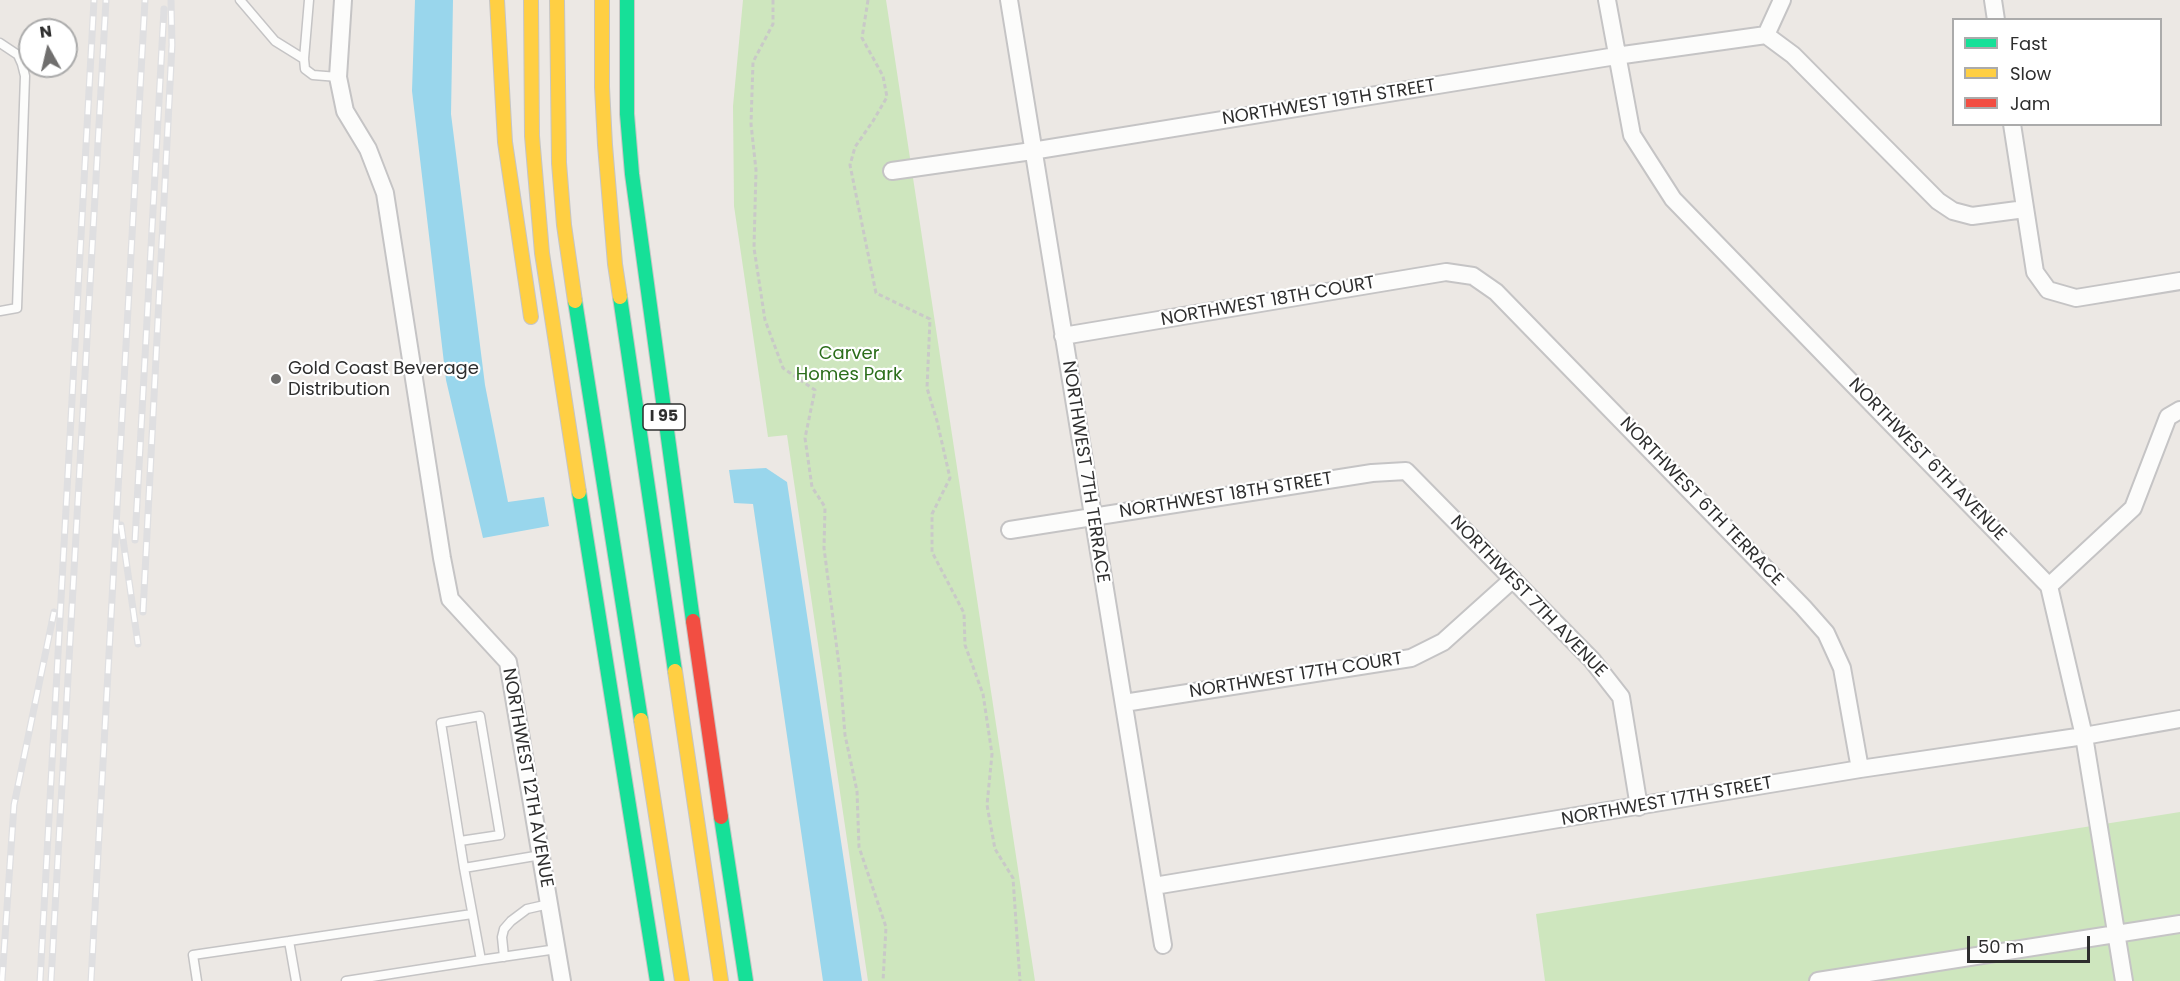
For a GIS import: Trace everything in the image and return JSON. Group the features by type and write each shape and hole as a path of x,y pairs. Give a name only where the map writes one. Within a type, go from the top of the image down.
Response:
{"highway":[{"path":"497,0 505,142 533,327"},
{"path":"531,0 532,126 536,197 550,316 657,981"},
{"path":"556,0 560,163 572,284 682,981"},
{"path":"602,0 605,145 615,264 722,981"},
{"name":"I 95","path":"627,0 627,114 632,174 698,660 746,981"},
{"path":"632,174 640,55"},
{"path":"550,390 574,463"}],"street":[{"name":"NORTHWEST 12TH AVENUE","path":"343,0 338,77 345,111 368,149 385,193 450,599 508,662 562,981"},
{"name":"NORTHWEST 7TH TERRACE","path":"1009,0 1163,945"},
{"name":"NORTHWEST 6TH AVENUE","path":"1607,0 1632,135 1673,199 2049,586"},
{"path":"1782,0 1766,35 1793,55 1938,201 1953,211 1972,216 2025,209"},
{"path":"1993,0 1996,18"},
{"name":"NORTHWEST 19TH STREET","path":"892,171 1032,151 1616,56 1766,35"},
{"path":"2012,126 2035,272 2048,290 2076,298 2180,282"},
{"name":"NORTHWEST 18TH COURT","path":"1063,336 1446,272 1473,276"},
{"name":"NORTHWEST 6TH TERRACE","path":"1473,276 1496,292 1826,633 1842,668 1860,769"},
{"path":"2124,981 2084,736 2049,586 2133,507 2168,417 2180,410"},
{"name":"NORTHWEST 18TH STREET","path":"1010,530 1372,473 1406,471"},
{"name":"NORTHWEST 7TH AVENUE","path":"1406,471 1592,660 1621,697 1640,807"},
{"name":"NORTHWEST 17TH COURT","path":"1124,703 1411,658 1443,642 1513,579"},
{"name":"NORTHWEST 17TH STREET","path":"1154,886 1860,769 2084,736 2180,719"},
{"path":"1818,981 1884,976 2180,924"}],"lane":[{"path":"240,0 275,41 304,59"},
{"path":"309,0 305,69 313,75 338,77"},
{"path":"0,43 18,55 25,76 17,308 0,311"},
{"path":"460,841 500,835 480,716 441,723 464,868 481,960"},
{"path":"464,868 541,855"},
{"path":"504,957 502,937 504,929 527,909 549,904"},
{"path":"197,981 192,955 472,914"},
{"path":"289,941 296,981"},
{"path":"346,981 557,949"}],"path":[{"path":"773,0 772,24 753,62 751,124 756,170 754,248 765,320 783,368 815,390 805,438 812,487 825,507 824,548 840,673 845,735 857,791 858,847 886,927 883,981"},
{"path":"868,0 862,38 882,76 887,97 855,147 850,165 876,293 930,319 927,388 950,478 932,514 932,552 964,613 965,645 983,694 992,754 987,805 994,849 1013,878 1020,981"}],"green space":[{"name":"Carver Homes Park","path":"743,0 886,0 1035,981 868,981 787,435 768,437 734,206 733,106"},
{"path":"2180,812 2180,981 1545,981 1536,914"}],"water":[{"path":"415,0 453,0 451,114 485,385 508,502 544,497 549,526 483,538 446,380 412,91"},
{"path":"766,468 787,482 862,981 823,981 753,504 734,503 729,470"}],"railway":[{"path":"40,981 94,0"},
{"path":"51,981 106,0"},
{"path":"91,981 145,0"},
{"path":"143,612 172,45 171,0"},
{"path":"135,540 164,9"},
{"path":"121,525 138,644"},
{"path":"2,981 14,805 54,612"}],"traffic: fast":[{"path":"627,0 627,114 632,174 693,621"},
{"path":"620,297 675,671"},
{"path":"575,301 641,720"},
{"path":"579,492 657,981"},
{"path":"721,817 746,981"}],"traffic: slow":[{"path":"497,0 505,142 531,317"},
{"path":"531,0 532,136 542,253 579,492"},
{"path":"557,0 559,163 564,225 575,301"},
{"path":"602,0 605,145 620,297"},
{"path":"675,671 721,981"},
{"path":"641,720 682,981"}],"traffic: jam":[{"path":"693,621 721,817"}],"place":[{"name":"Gold Coast Beverage Distribution","path":"276,379"}]}
